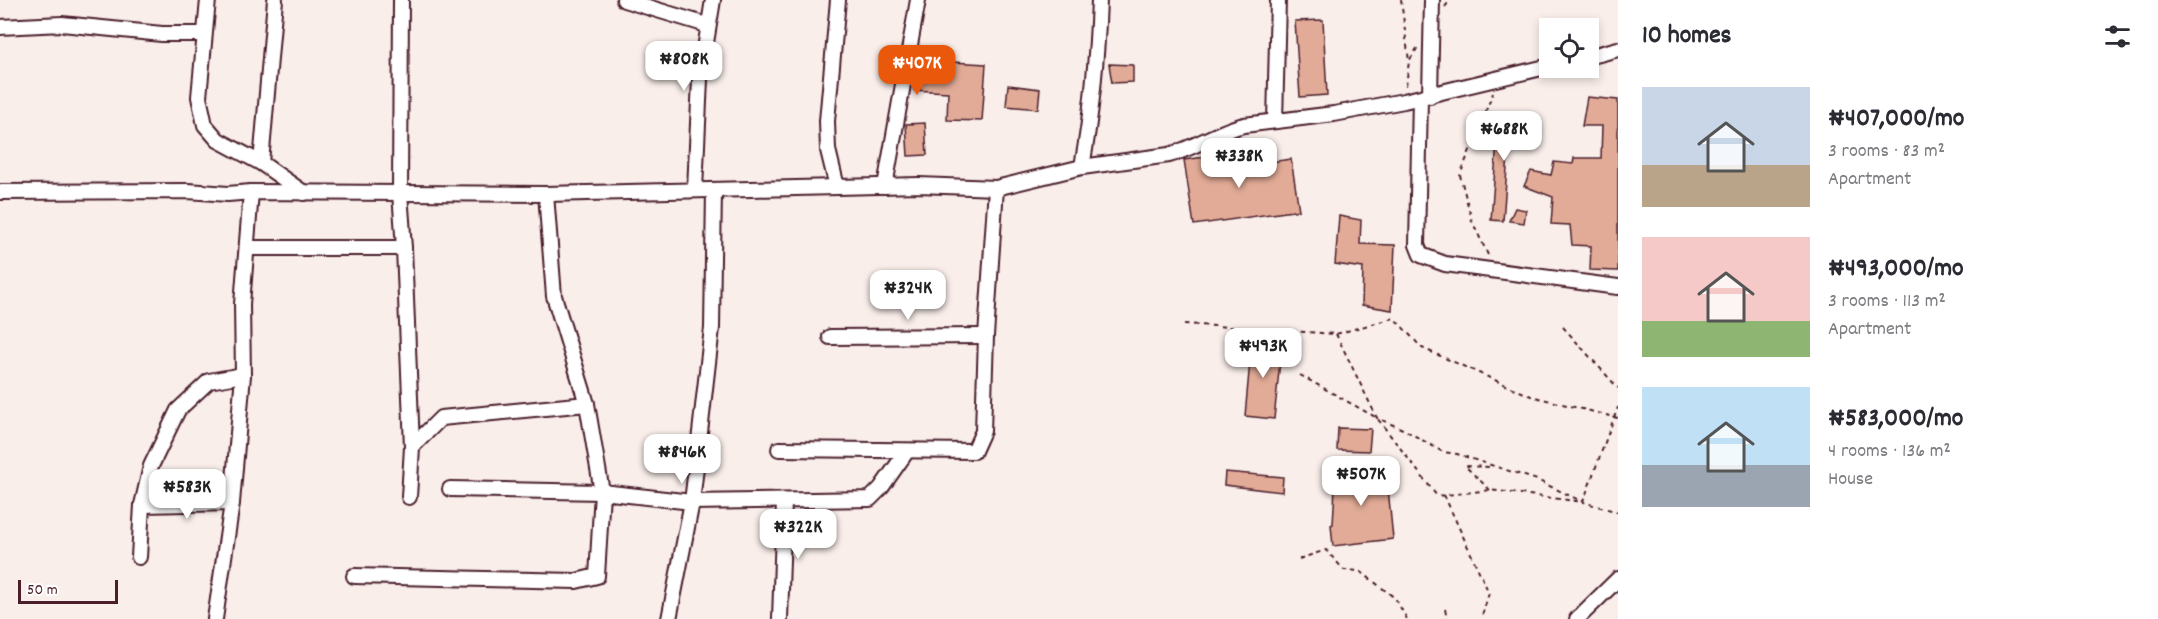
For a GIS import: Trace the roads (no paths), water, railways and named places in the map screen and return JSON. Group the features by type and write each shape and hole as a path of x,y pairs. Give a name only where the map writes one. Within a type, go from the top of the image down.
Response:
{"street":[{"path":"208,0 199,97 205,125 218,140 261,163 304,193"},
{"path":"261,163 275,0"},
{"path":"401,0 400,193 412,447 409,497"},
{"path":"624,0 707,25"},
{"path":"695,190 700,79 712,0"},
{"path":"837,187 828,150 827,121 838,0"},
{"path":"885,186 918,0"},
{"path":"1082,167 1092,111 1097,56 1098,0"},
{"path":"1275,121 1278,0"},
{"path":"1432,0 1417,245 1421,255 1444,264 1618,287"},
{"path":"0,27 62,24 162,34 204,34"},
{"path":"1599,54 1618,49"},
{"path":"0,192 546,194 885,186 996,188 1082,167 1169,155 1231,128 1334,114 1425,97 1539,69"},
{"path":"779,449 974,451 983,431 986,336 996,188"},
{"path":"669,619 692,502 712,328 714,189"},
{"path":"215,619 231,503 243,375 242,304 251,192"},
{"path":"354,576 576,581 597,576 602,492 587,404 554,296 546,194"},
{"path":"247,248 404,248"},
{"path":"830,337 986,336"},
{"path":"139,557 142,505 151,466 178,410 209,381 243,375"},
{"path":"412,447 441,418 587,404"},
{"path":"450,489 602,492 692,502 870,499 881,488 907,451"},
{"path":"780,619 784,501"},
{"path":"142,505 231,503"},
{"path":"1577,619 1618,579"}]}
